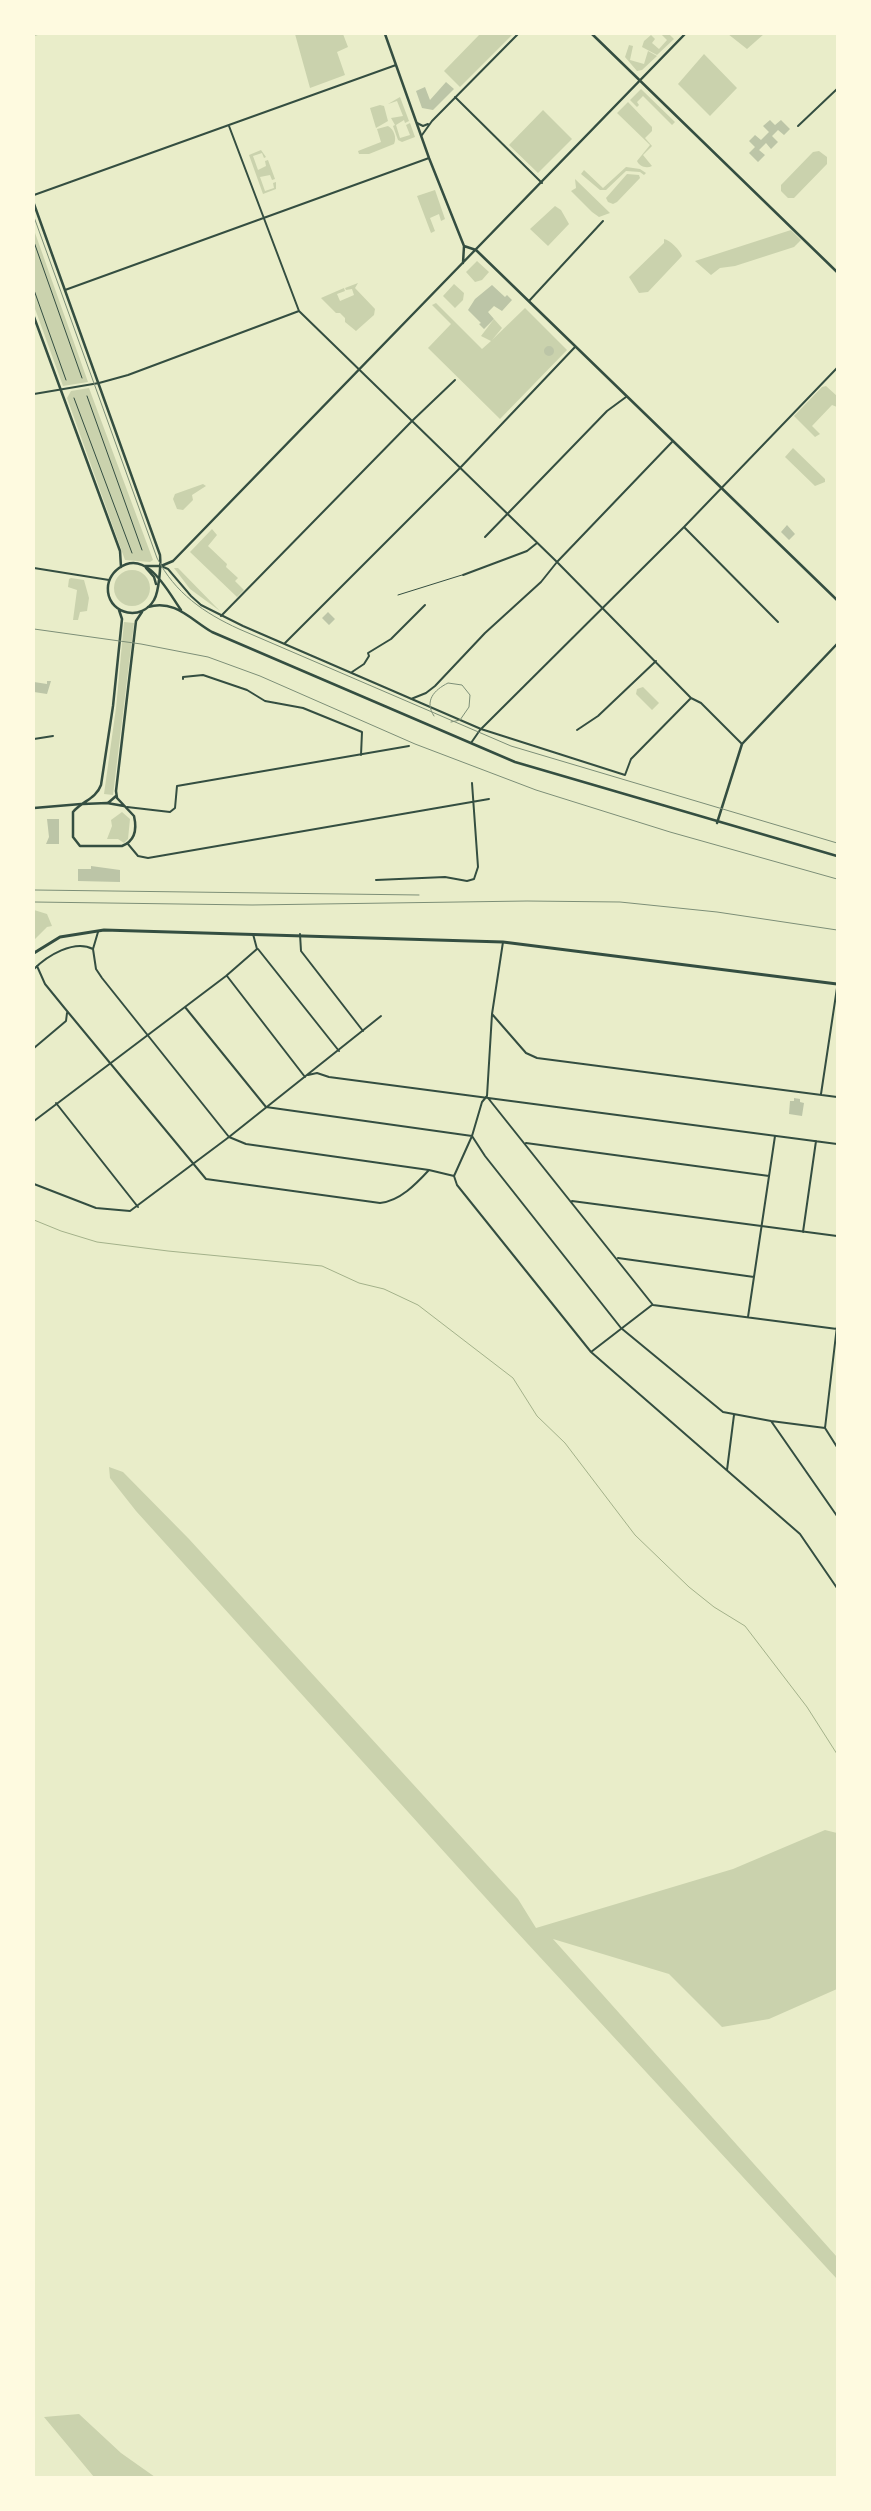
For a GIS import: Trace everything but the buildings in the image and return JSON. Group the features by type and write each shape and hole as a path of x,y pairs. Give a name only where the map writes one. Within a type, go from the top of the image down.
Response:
{"main road":[{"path":"385,34 429,158 464,246 463,263"},
{"path":"592,34 837,272"},
{"path":"142,566 161,566 173,561 542,183 684,34"},
{"path":"34,204 158,544 161,566 157,593 136,621 116,796 107,803"},
{"path":"464,246 476,250 837,600"},
{"path":"34,317 120,550 121,566"},
{"path":"116,796 134,816 134,836 128,844 122,846 80,846 76,843 73,838 73,812 81,804 98,794 113,706 122,620 118,609 110,599 109,580 121,566 128,564 150,568 181,611"},
{"path":"142,566 154,577 157,593"},
{"path":"148,607 163,604 181,611 212,632 515,762 717,823 837,856"},
{"path":"118,609 131,613 144,610"},
{"path":"717,823 742,744 837,644"},
{"path":"34,808 107,803 127,807"},
{"path":"34,953 60,937 98,930 300,934 504,942 837,986"}],"street":[{"path":"421,136 432,121 518,34"},
{"path":"34,195 396,65"},
{"path":"798,126 837,89"},
{"path":"455,97 542,183"},
{"path":"415,120 424,126 432,121"},
{"path":"229,126 299,311 557,562 691,698 701,703 742,744"},
{"path":"65,290 429,158"},
{"path":"529,301 603,221"},
{"path":"34,242 82,378"},
{"path":"34,290 66,380"},
{"path":"34,394 98,383 202,348 299,311"},
{"path":"285,644 460,468 575,347"},
{"path":"471,743 482,729 684,527 837,368"},
{"path":"221,616 412,421 455,380"},
{"path":"87,396 142,550"},
{"path":"485,537 607,412 626,397"},
{"path":"74,398 132,554"},
{"path":"411,698 426,693 435,686 486,633 540,582 672,442"},
{"path":"684,527 778,622"},
{"path":"398,595 463,575 527,551 537,543"},
{"path":"161,566 168,569 191,596 221,616 482,729 626,775 631,759 691,698"},
{"path":"34,568 109,580"},
{"path":"351,672 364,664 368,653 391,639 425,605"},
{"path":"577,730 598,716 656,661"},
{"path":"183,679 183,677 196,674 203,675 247,690 265,701 304,708 362,732 361,755"},
{"path":"34,739 53,736"},
{"path":"127,807 170,812 175,808 177,786 409,746"},
{"path":"376,880 445,877 467,881 474,879 478,867 472,783"},
{"path":"128,844 138,856 148,858 472,804 489,799"},
{"path":"98,930 93,948 96,968 102,978 229,1137 246,1144 429,1170 454,1176"},
{"path":"253,934 257,948 339,1051"},
{"path":"300,934 302,951 363,1031"},
{"path":"504,942 492,1014 487,1096 482,1102 472,1136 454,1176 457,1185 591,1352 800,1534 837,1588"},
{"path":"34,969 68,948 88,946 93,948"},
{"path":"34,1120 226,976 257,948"},
{"path":"37,966 45,984 202,1176 211,1180 380,1203 393,1200 429,1170"},
{"path":"226,976 305,1077"},
{"path":"821,1094 837,986"},
{"path":"185,1007 266,1107 472,1136 485,1156 621,1328 723,1412 825,1428"},
{"path":"66,1021 67,1011"},
{"path":"492,1014 526,1053 537,1058 837,1097"},
{"path":"34,1184 96,1208 130,1211 138,1207 229,1137 381,1016"},
{"path":"34,1048 66,1021 74,1020"},
{"path":"308,1075 317,1073 329,1077 487,1096 499,1100 837,1144"},
{"path":"487,1096 653,1305"},
{"path":"56,1103 138,1207"},
{"path":"748,1317 775,1135"},
{"path":"803,1232 816,1141"},
{"path":"526,1143 769,1176"},
{"path":"571,1201 837,1236"},
{"path":"616,1258 754,1277"},
{"path":"591,1352 653,1305 837,1328 825,1428 837,1447"},
{"path":"727,1471 734,1415"},
{"path":"771,1421 837,1516"}],"green space":[{"path":"295,34 343,34 348,47 337,52 345,75 310,88"},
{"path":"480,34 513,34 460,87 444,71"},
{"path":"661,34 669,34 674,39 657,55 642,47 644,41 651,35 655,39 652,43 659,49 667,40"},
{"path":"728,34 764,34 747,49"},
{"path":"629,45 633,46 630,60 644,64 648,51 657,56 642,70 637,71 625,57"},
{"path":"704,54 737,88 710,116 678,84"},
{"path":"641,89 675,122 672,125 643,96 637,102 639,105 637,107 630,100"},
{"path":"400,97 409,121 405,123 404,120 396,125 400,138 410,135 406,125 410,123 415,137 402,142 398,140 393,126 395,125 391,118 403,116 397,101 388,104"},
{"path":"628,102 652,127 652,131 645,138 652,146 643,155 652,166 650,167 643,166 637,161 650,145 617,113"},
{"path":"380,105 384,106 388,121 376,128 370,108"},
{"path":"543,110 572,139 538,173 509,145"},
{"path":"388,126 394,134 394,144 369,154 359,154 358,151 381,142 377,129"},
{"path":"261,150 266,157 264,158 262,153 253,156 258,170 266,166 265,161 268,160 275,179 272,180 270,175 260,177 265,191 274,188 273,183 276,182 276,189 263,194 249,155"},
{"path":"819,151 827,157 827,164 794,198 788,198 781,191 781,185 813,152"},
{"path":"626,167 640,169 646,173 644,175 640,172 626,171 606,190 600,190 581,174 584,170 603,188"},
{"path":"627,174 639,175 640,178 617,202 613,204 608,202 606,198"},
{"path":"575,179 610,213 599,217 592,212 571,191 576,188"},
{"path":"435,190 445,219 441,221 439,214 430,218 435,231 431,233 417,196"},
{"path":"555,206 561,210 569,224 548,246 530,229"},
{"path":"34,230 88,382 63,386 34,306"},
{"path":"791,230 801,240 794,247 735,266 720,268 711,275 695,261"},
{"path":"664,239 669,241 682,256 648,292 639,293 629,277 664,243"},
{"path":"477,261 489,272 482,280 475,282 466,272"},
{"path":"358,283 355,288 375,309 374,315 356,331 345,322 345,318 340,313 336,313 321,298 344,288 345,291 337,294 340,301 354,295 352,289 346,290 345,288"},
{"path":"454,284 464,293 463,300 455,308 443,296"},
{"path":"436,303 482,349 491,341 481,336 494,319 502,328 492,340 525,308 567,350 500,419 428,348 451,324 432,305"},
{"path":"826,386 837,396 837,407 832,405 812,426 820,434 815,437 794,416 822,387"},
{"path":"89,388 153,560 150,562 125,560 67,398 71,391"},
{"path":"793,448 825,479 825,482 815,486 785,457"},
{"path":"203,484 206,486 192,495 193,500 183,510 177,509 173,499 175,494"},
{"path":"212,529 217,535 208,546 227,564 226,567 238,578 235,581 244,590 237,597 190,552"},
{"path":"174,568 178,568 220,611 190,589"},
{"path":"132,570 139,571 145,575 149,581 149,595 145,601 139,605 132,606 125,605 119,601 115,595 114,588 115,581 119,575 125,571"},
{"path":"69,579 84,580 89,598 87,611 80,612 78,620 73,620 77,590 68,587"},
{"path":"124,622 134,623 113,795 104,794 116,708"},
{"path":"643,687 659,703 652,710 636,694 637,689"},
{"path":"122,812 130,819 128,839 124,843 118,839 107,839 112,826 111,820"},
{"path":"34,910 47,914 52,926 47,927 34,940"},
{"path":"109,1467 123,1472 189,1539 518,1899 536,1928 733,1869 825,1830 837,1833 837,1989 769,2019 722,2027 669,1974 553,1939 837,2257 837,2279 503,1917 136,1511 110,1478"},
{"path":"79,2414 121,2453 155,2477 94,2477 44,2417"}],"waterway":[{"path":"34,1220 97,1242 322,1266 359,1283 384,1289 418,1305 513,1378 537,1416 565,1443 635,1535 689,1587 714,1607 745,1626 807,1707 837,1754"}],"tram line":[{"path":"34,35 42,34"},
{"path":"34,217 157,558 172,582 202,609 239,629 511,746 837,843"},
{"path":"434,716 431,711 430,701 438,689 448,683 462,685 470,695 469,707 460,720 451,722"}],"railway":[{"path":"34,629 141,644 208,657 260,676 415,744 536,790 670,832 837,879"},
{"path":"34,890 419,895"},
{"path":"34,902 252,905 527,901 620,902 717,912 837,930"}]}
